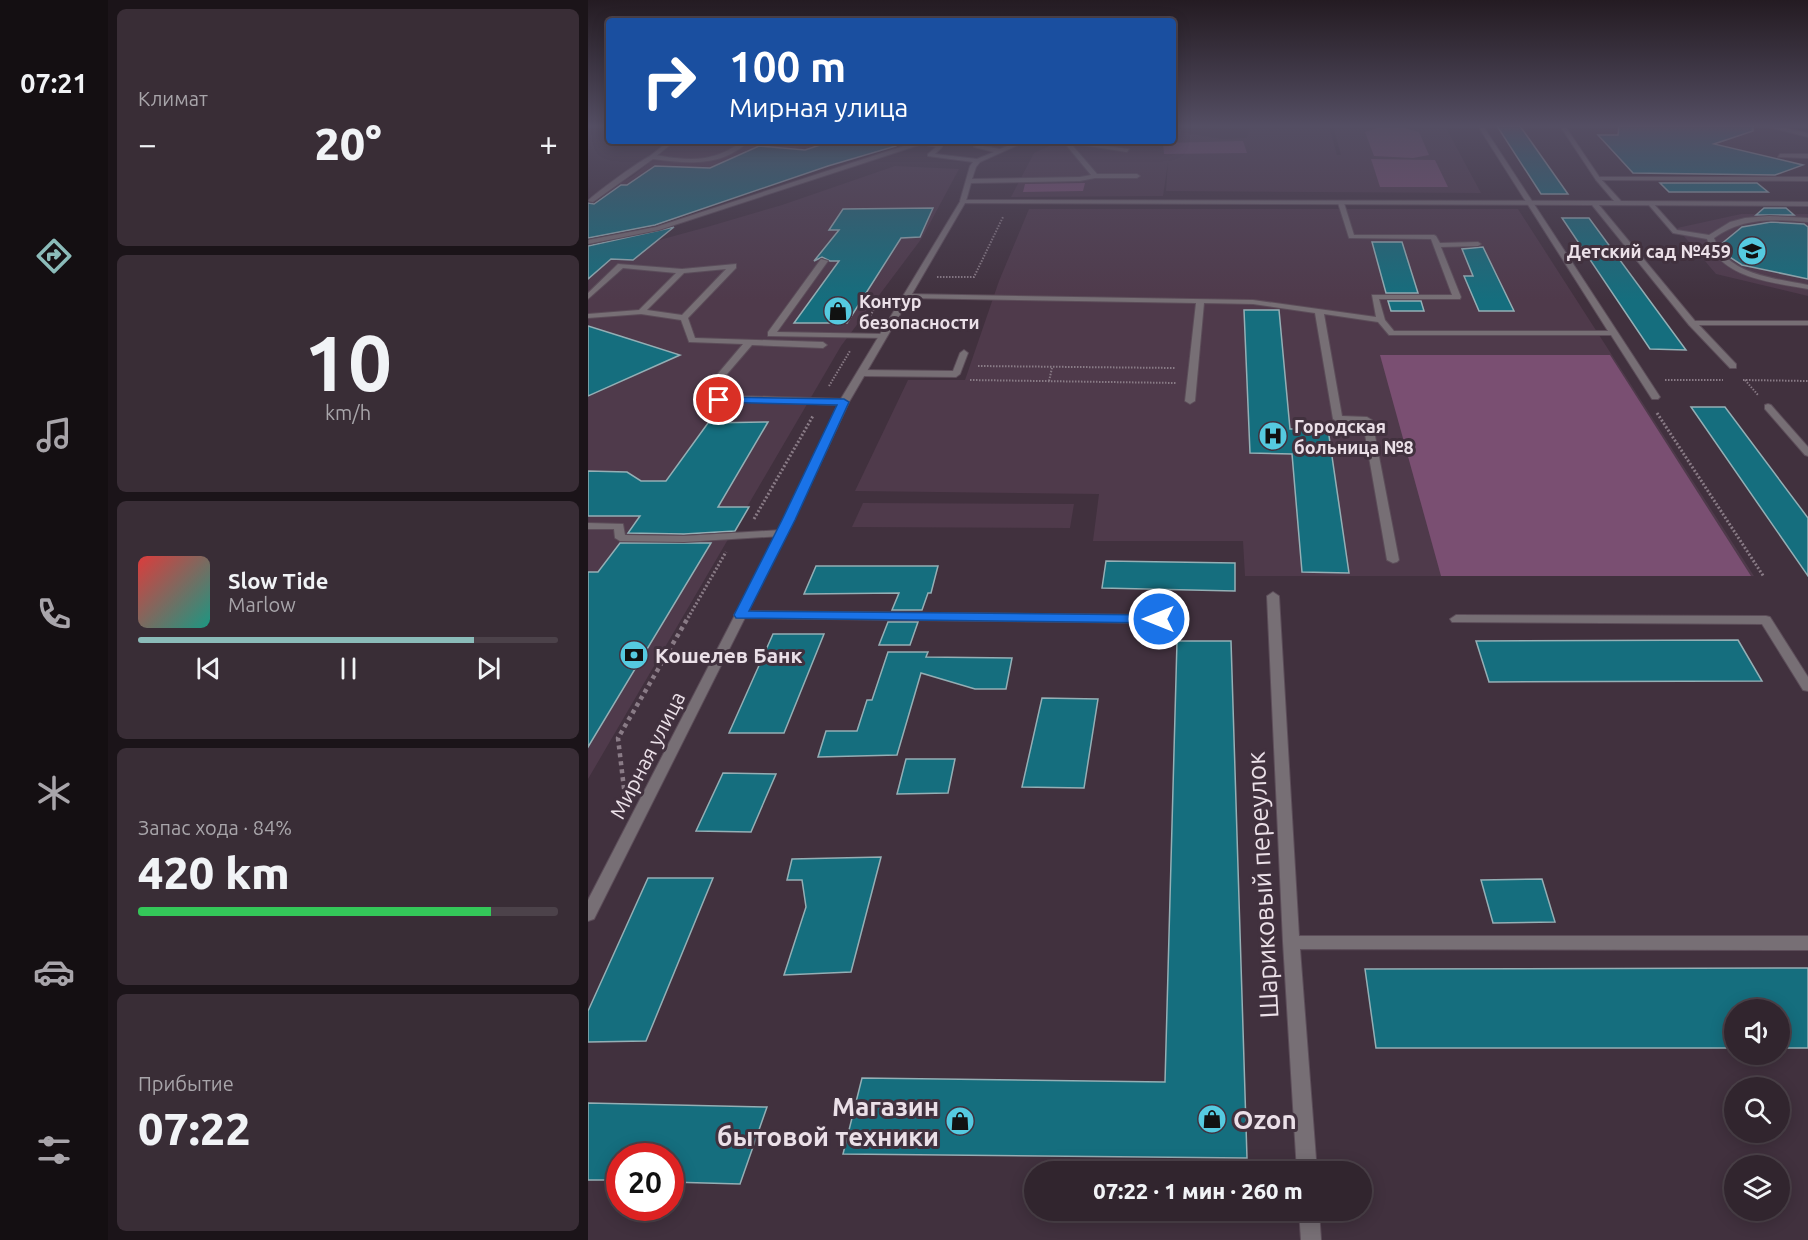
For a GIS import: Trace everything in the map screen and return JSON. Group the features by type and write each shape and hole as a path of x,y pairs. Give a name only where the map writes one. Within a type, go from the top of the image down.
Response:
{"street":[{"path":"591,201 611,184"},
{"path":"588,242 657,228 794,184"},
{"name":"Мирная улица","path":"588,915 782,533 844,402 963,201 968,184"},
{"path":"1516,184 1655,397"},
{"path":"1602,184 1619,203"},
{"path":"963,201 1808,204"},
{"path":"1341,203 1351,237 1434,237 1457,297 1375,297 1381,320 1392,333 1613,333"},
{"path":"1594,203 1692,323 1734,366"},
{"path":"1650,203 1675,232 1710,237 1734,221 1758,218 1808,220"},
{"path":"1710,237 1712,247 1733,268 1808,287"},
{"path":"1437,245 1478,244"},
{"path":"824,261 771,334 883,336"},
{"path":"588,297 621,266 682,271 733,266 684,318"},
{"path":"641,312 682,271"},
{"path":"907,296 1253,302 1381,320"},
{"path":"1190,401 1200,301"},
{"path":"1319,311 1338,419 1367,420 1393,560"},
{"path":"588,316 641,312 684,318"},
{"path":"684,318 692,340 823,345"},
{"path":"1692,323 1808,323"},
{"path":"749,343 702,398 844,402"},
{"path":"861,373 958,370 964,354"},
{"path":"1768,407 1808,453"},
{"path":"588,526 619,526 620,538 684,539 782,533"},
{"name":"Шариковый переулок","path":"1273,596 1306,1161"},
{"path":"740,615 1159,619"},
{"path":"1456,619 1766,620 1808,687"},
{"path":"1292,942 1808,943"},
{"path":"1310,1221 1311,1240"}],"path":[{"path":"1734,366 1768,407"},
{"path":"1049,381 1052,368"},
{"path":"1191,383 955,380 958,370 1192,369"}],"shaded area":[{"path":"619,184 711,184 671,201 595,197"},
{"path":"843,184 951,184 922,238 841,346 588,779 588,256 630,248 782,205"},
{"path":"1018,184 1165,184 1163,196 1011,197"},
{"path":"1025,184 1085,184 1083,191 1023,192"},
{"path":"1166,184 1476,184 1481,193 1166,191"},
{"path":"1379,184 1446,184 1448,187 1380,187"},
{"name":"Городская больница №8","path":"1029,209 1518,209 1754,576 1245,576 1243,541 1093,541 1099,494 855,491 908,380 965,380 999,281"},
{"name":"Детский сад №459","path":"1741,214 1808,214 1808,296 1716,274 1677,228"},
{"path":"1380,355 1610,355 1751,576 1441,576"},
{"path":"863,503 1074,504 1070,528 852,527"}],"building":[{"path":"776,184 655,225 588,238 588,203 594,204 621,185"},
{"path":"1534,184 1561,184 1568,194 1541,194"},
{"path":"1661,184 1758,184 1768,192 1669,192"},
{"path":"933,208 920,237 901,238 847,323 794,323 839,261 830,261 822,257 814,261 839,230 829,230 843,209"},
{"path":"1764,208 1786,208 1794,215 1756,215"},
{"path":"1562,218 1589,218 1686,350 1650,349"},
{"path":"1771,222 1804,224 1808,227 1808,279 1742,265 1731,258 1720,245 1742,227"},
{"path":"674,227 633,260 611,259 588,279 588,246"},
{"path":"1372,242 1402,242 1418,293 1386,293"},
{"path":"1483,247 1514,311 1479,311 1464,276 1473,276 1462,249"},
{"path":"1388,301 1421,301 1424,311 1391,311"},
{"path":"1244,310 1279,310 1290,429 1328,429 1349,573 1302,572 1292,454 1250,453"},
{"path":"588,326 620,336 680,355 588,396"},
{"path":"1691,407 1725,407 1808,518 1808,576"},
{"path":"768,422 718,507 749,507 735,531 684,534 628,533 640,516 588,516 588,471 627,472 641,481 666,481 708,423"},
{"path":"620,543 711,543 588,747 588,572 598,572"},
{"path":"1106,561 1235,563 1235,591 1102,588"},
{"path":"816,566 938,566 931,593 928,593 922,610 892,610 899,593 804,594"},
{"path":"888,622 918,622 910,645 879,645"},
{"path":"773,634 824,634 784,733 729,733"},
{"path":"1738,640 1762,681 1489,682 1476,641"},
{"path":"1177,641 1231,641 1247,1158 843,1154 862,1078 1165,1082"},
{"path":"888,652 928,652 926,657 1012,658 1006,689 975,689 921,673 897,755 818,757 826,731 857,731 867,700 872,700"},
{"path":"1042,698 1098,699 1084,788 1022,787"},
{"path":"906,759 955,759 948,793 897,794"},
{"path":"723,773 776,774 751,832 696,831"},
{"path":"881,857 851,972 784,975 806,907 802,880 787,880 792,859"},
{"path":"648,878 713,878 646,1041 588,1042 588,1011"},
{"path":"1542,879 1555,922 1493,923 1481,880"},
{"path":"1808,968 1808,1048 1790,1048 1790,999 1724,999 1724,1048 1376,1048 1365,969"},
{"path":"588,1103 767,1107 740,1184 684,1182 684,1143 606,1143 606,1180 588,1180"}],"place":[{"name":"Детский сад №459","path":"1752,251"},
{"name":"Контур безопасности","path":"838,311"},
{"name":"Городская больница №8","path":"1273,436"},
{"name":"Кошелев Банк","path":"634,655"},
{"name":"Ozon","path":"1212,1119"},
{"name":"Магазин бытовой техники","path":"960,1121"}],"route":[{"path":"719,400 844,402 789,520 740,615 1159,619"}]}
